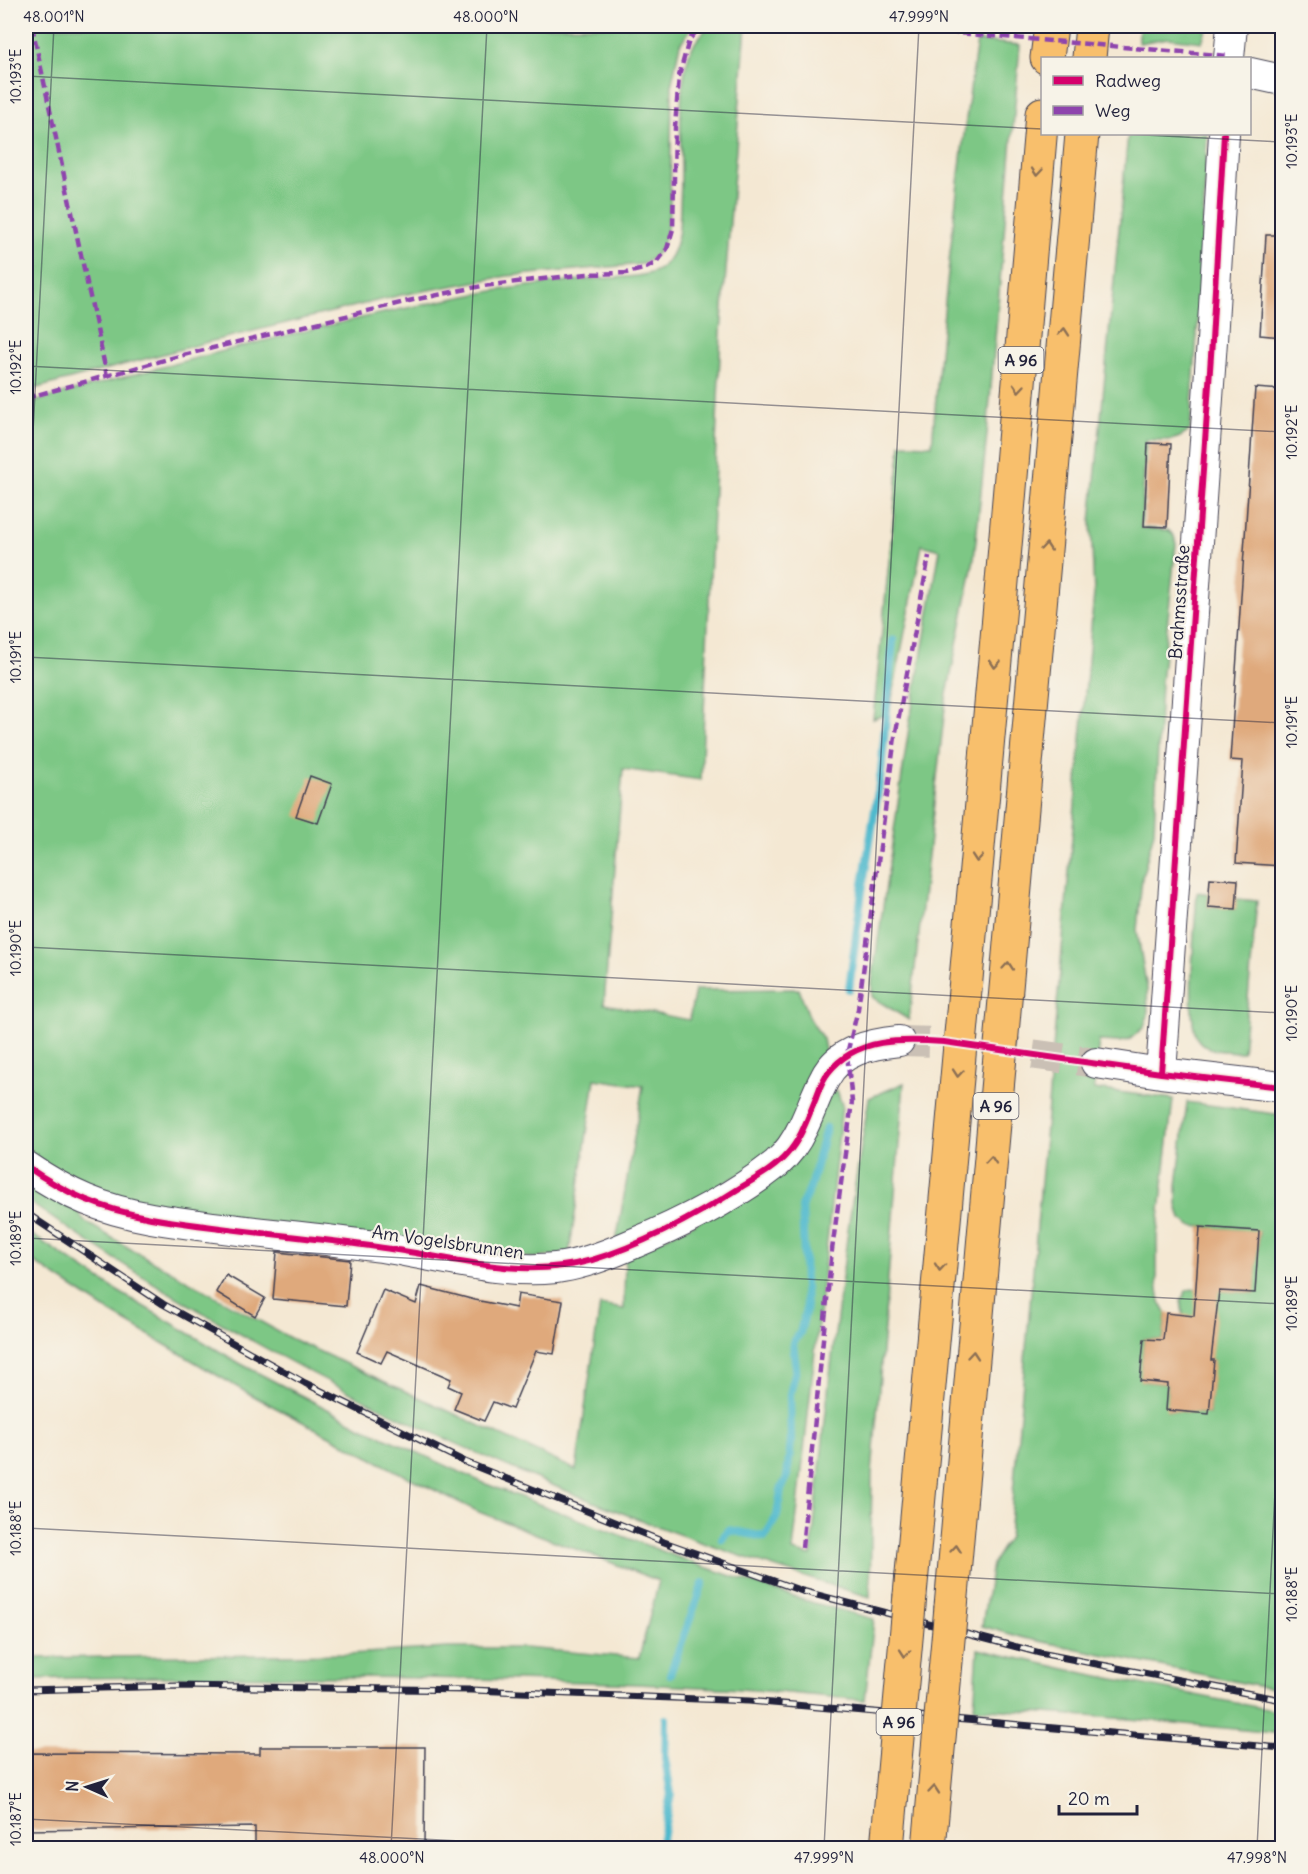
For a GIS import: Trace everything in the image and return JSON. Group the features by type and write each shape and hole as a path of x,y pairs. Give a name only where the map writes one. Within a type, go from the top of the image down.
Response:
{"highway":[{"path":"1047,57 1051,26"},
{"path":"1089,57 1092,26"},
{"name":"A 96","path":"887,1848 997,641 1041,126"},
{"name":"A 96","path":"929,1848 1082,135"}],"street":[{"path":"1229,57 1232,26"},
{"path":"1251,74 1282,80"},
{"name":"Brahmsstraße","path":"1161,1073 1212,341 1224,135"},
{"name":"Am Vogelsbrunnen","path":"26,1166 47,1181 84,1200 128,1214 379,1247 474,1264 518,1268 557,1268 593,1259 659,1233 757,1178 786,1155 795,1143 826,1076 837,1063 847,1054 862,1048 899,1041"},
{"path":"1096,1063 1282,1087"}],"green space":[{"path":"26,26 693,26 680,44 672,82 670,202 663,245 655,256 643,264 507,276 401,295 204,343 26,391"},
{"path":"710,26 746,26 721,332 701,780 623,769 604,1004 689,1020 695,990 799,989 810,1019 823,1039 826,1055 797,1115 765,1161 616,1242 643,1086 595,1079 569,1254 532,1258 115,1202 26,1156 26,404 247,345 415,306 502,290 637,276 658,270 671,256 679,230 681,112 685,68 693,47"},
{"path":"1139,26 1207,26 1202,42 1168,38 1139,43"},
{"path":"977,41 1020,45 987,434 974,559 946,699 909,1020 872,997 872,982 910,720 940,550 922,545 889,713 873,719 901,444 932,445 951,243"},
{"path":"1128,135 1207,135 1200,293 1190,430 1174,439 1146,440 1141,528 1168,530 1174,536 1176,544 1161,683 1154,832 1142,878 1137,930 1147,989 1148,1015 1144,1027 1129,1040 1099,1041 1094,1089 1173,1099 1157,1236 1157,1283 1160,1302 1166,1313 1163,1340 1144,1339 1141,1381 1168,1384 1167,1410 1209,1414 1213,1360 1183,1315 1181,1300 1187,1290 1195,1289 1254,1293 1259,1232 1191,1226 1181,1219 1177,1205 1177,1186 1187,1102 1282,1115 1282,1691 1024,1638 982,1626 992,1564 1009,1537 1094,594 1091,522"},
{"path":"1197,892 1209,894 1208,907 1235,909 1236,899 1257,901 1243,1052 1208,1048 1199,1041 1195,1031 1192,994"},
{"path":"904,1083 872,1474 870,1597 758,1562 647,1523 538,1479 432,1432 327,1381 224,1325 124,1265 26,1200 26,1176 73,1204 84,1221 290,1338 576,1470 600,1305 624,1309 625,1257 698,1222 837,1090 842,1105 793,1551 811,1556 849,1222 869,1098"},
{"path":"26,1231 116,1290 241,1364 360,1426 486,1484 696,1564 803,1600 874,1619 865,1700 738,1689 460,1679 286,1676 26,1679 26,1658 349,1654 448,1648 524,1648 639,1658 659,1581 479,1512 244,1391 108,1311 26,1257"},
{"path":"978,1649 1079,1672 1282,1712 1282,1734 1156,1721 974,1708"}],"building":[{"path":"1266,235 1282,235 1282,337 1260,335"},
{"path":"1255,388 1282,390 1282,866 1236,863 1243,761 1230,760"},
{"path":"1148,443 1171,444 1167,527 1144,526"},
{"path":"310,776 332,784 318,823 296,816"},
{"path":"1210,878 1238,880 1236,909 1208,907"},
{"path":"1200,1227 1259,1231 1255,1293 1219,1291 1211,1360 1214,1360 1209,1414 1166,1410 1168,1384 1140,1381 1144,1339 1163,1340 1166,1313 1194,1316"},
{"path":"277,1252 350,1260 346,1306 273,1299"},
{"path":"226,1275 265,1298 255,1316 216,1292"},
{"path":"421,1286 516,1308 518,1294 563,1301 554,1354 536,1351 512,1409 493,1402 484,1421 454,1409 461,1392 448,1386 451,1379 387,1351 381,1363 357,1352 383,1290 416,1304"},
{"path":"260,1747 425,1747 424,1848 255,1848 255,1827 26,1830 26,1753 260,1754"}],"waterway":[{"path":"849,989 881,772 893,640"},
{"path":"722,1539 728,1530 765,1537 777,1516 781,1490 787,1477 791,1442 790,1394 796,1369 793,1343 800,1333 806,1309 802,1204 810,1188 826,1128"},
{"path":"670,1674 703,1583"},
{"path":"660,1848 671,1794 665,1759 666,1719"}],"tunnel":[{"path":"899,1041 944,1042 1096,1063"}],"railway":[{"path":"26,1213 163,1304 305,1383 465,1462 664,1542 802,1591 1040,1653 1282,1700"},
{"path":"26,1690 178,1686 471,1690 749,1701 1282,1748"}],"marked path":[{"path":"32,26 107,376"},
{"path":"26,398 179,356 413,300 482,286 587,274 626,273 644,269 657,262 667,249 673,229 675,127 679,76 689,40 701,26"},
{"path":"894,26 1229,56"},
{"path":"802,1548 832,1250 852,1102 847,1054 858,1009 895,737 929,556"}],"cycle path":[{"path":"1161,1073 1212,341 1224,135"},
{"path":"26,1166 86,1200 151,1218 377,1247 484,1265 537,1268 564,1266 592,1260 631,1246 689,1218 766,1172 782,1159 796,1142 828,1073 839,1061 852,1053 881,1043 944,1042 1161,1073 1282,1087"}]}
